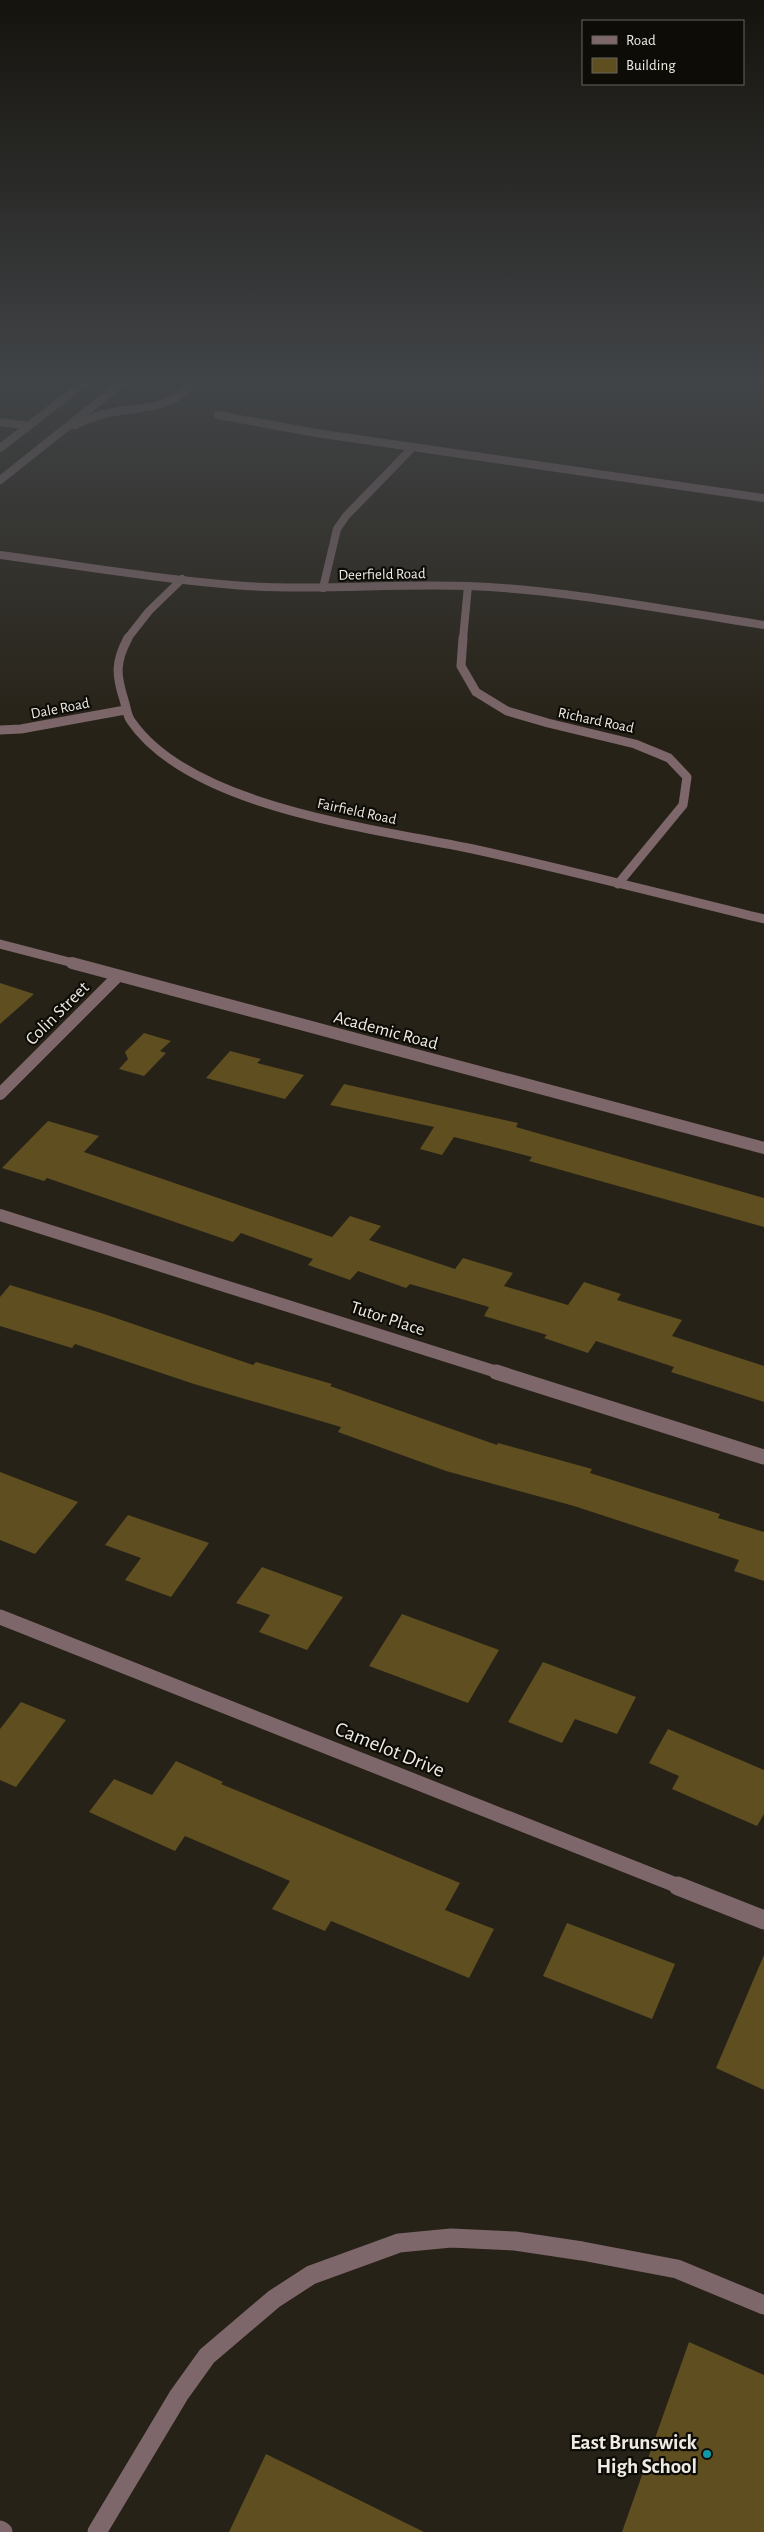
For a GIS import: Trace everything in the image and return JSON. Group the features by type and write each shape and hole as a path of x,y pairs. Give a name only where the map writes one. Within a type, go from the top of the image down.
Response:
{"street":[{"path":"323,588 337,529 346,516 364,498"},
{"name":"Deerfield Road","path":"0,555 244,586 323,588 468,586 608,600 764,625"},
{"name":"Fairfield Road","path":"182,579 144,615 124,645 118,661 117,677 119,694 125,710 136,726 150,742 169,758 192,772 248,798 317,818 479,850 764,919"},
{"name":"Richard Road","path":"468,586 461,666 464,679 480,697 498,708 521,717 630,740 648,746 670,759 684,773 689,784 688,794 683,805 618,884"},
{"name":"Dale Road","path":"0,730 21,729 125,710"},
{"name":"Academic Road","path":"0,944 117,978 764,1148"},
{"name":"Colin Street","path":"0,1094 117,978"},
{"name":"Tutor Place","path":"0,1215 764,1457"},
{"name":"Camelot Drive","path":"0,1617 764,1920"},
{"path":"97,2532 179,2395 207,2356 274,2299 311,2274 399,2243 451,2238 497,2240 582,2251 677,2270 764,2305"},
{"path":"0,2530 4,2532"}],"building":[{"path":"0,983 34,994 0,1024"},
{"path":"144,1033 171,1041 160,1051 166,1053 144,1076 119,1069 128,1059 125,1052"},
{"path":"230,1051 261,1059 257,1063 304,1075 285,1099 206,1078"},
{"path":"344,1084 518,1123 516,1127 764,1198 764,1227 529,1161 532,1157 454,1137 442,1155 420,1149 434,1127 330,1105"},
{"path":"48,1121 99,1136 84,1152 332,1237 350,1216 381,1226 369,1240 455,1269 463,1258 513,1273 504,1286 568,1305 584,1282 621,1294 617,1300 682,1320 672,1336 764,1366 764,1402 671,1372 674,1367 596,1341 588,1353 544,1338 547,1335 484,1316 489,1307 410,1284 406,1288 358,1271 350,1280 308,1265 313,1259 241,1233 233,1242 47,1178 44,1181 2,1168"},
{"path":"10,1285 101,1313 253,1365 256,1362 332,1384 330,1386 497,1445 498,1443 592,1469 590,1473 720,1514 718,1518 764,1532 764,1581 734,1571 739,1560 574,1506 446,1471 338,1432 341,1427 194,1384 75,1344 72,1348 0,1326 0,1297"},
{"path":"0,1472 78,1502 35,1554 0,1540"},
{"path":"128,1515 209,1543 171,1597 125,1580 141,1558 105,1545"},
{"path":"262,1567 343,1597 307,1650 259,1632 270,1615 236,1603"},
{"path":"402,1614 499,1650 468,1703 369,1666"},
{"path":"543,1662 636,1697 617,1734 575,1719 562,1743 508,1722"},
{"path":"21,1702 66,1720 16,1787 0,1780 0,1729"},
{"path":"668,1729 764,1770 764,1814 757,1826 672,1789 679,1776 649,1763"},
{"path":"176,1761 223,1782 221,1784 460,1883 445,1910 494,1929 469,1978 331,1921 325,1931 272,1909 290,1881 185,1836 175,1851 89,1812 114,1779 152,1795"},
{"path":"567,1923 675,1964 652,2019 543,1976"},
{"path":"764,1955 764,2090 716,2068"},
{"name":"East Brunswick High School","path":"689,2342 764,2375 764,2532 622,2532"},
{"path":"266,2454 424,2532 229,2532"}],"place":[{"name":"East Brunswick High School","path":"707,2454"}]}
